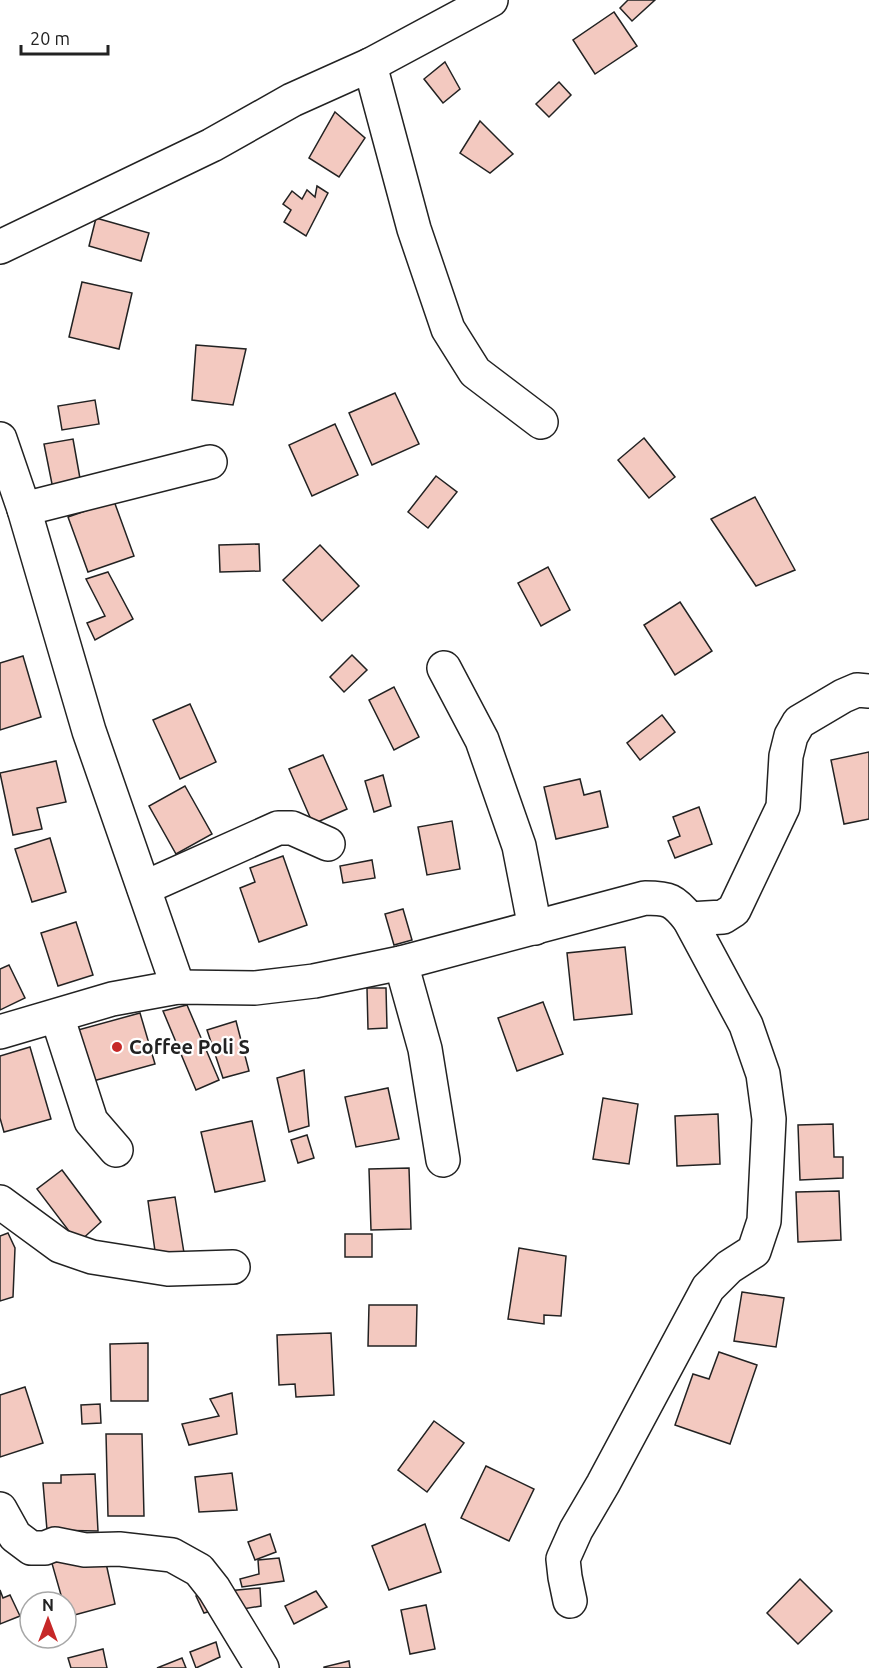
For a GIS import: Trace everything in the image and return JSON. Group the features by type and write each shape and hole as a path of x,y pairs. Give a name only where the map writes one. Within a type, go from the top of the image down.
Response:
{"street":[{"path":"0,247 212,145 292,100 370,65 491,0"},
{"path":"370,65 414,229 448,329 475,372 542,422"},
{"path":"0,439 13,493 89,731 178,987"},
{"path":"13,493 210,462"},
{"path":"444,668 482,740 519,846 535,928"},
{"path":"689,919 723,917 734,910 783,807 786,756 799,722 843,696 857,690 869,691"},
{"path":"144,888 278,828 292,828 328,844"},
{"path":"0,1032 112,999 178,987 255,988 314,981 400,963 645,898 663,898 678,905 689,919 746,1025 763,1074 769,1119 764,1221 754,1251 729,1267 708,1288 576,1530 563,1559 570,1601"},
{"path":"400,963 425,1049 443,1160"},
{"path":"57,1016 91,1121 116,1150"},
{"path":"0,1202 60,1246 92,1257 168,1269 233,1267"},
{"path":"0,1509 15,1536 31,1548 45,1548 55,1544 85,1550 119,1549 172,1555 199,1570 214,1589 262,1668"}],"building":[{"path":"628,0 655,0 632,21 620,8"},
{"path":"614,12 637,46 595,74 573,40"},
{"path":"445,62 460,89 443,103 424,79"},
{"path":"559,82 571,95 549,117 536,104"},
{"path":"335,112 365,138 339,177 309,158"},
{"path":"480,121 513,154 490,173 460,153"},
{"path":"317,186 328,193 306,236 284,222 291,210 283,204 292,191 302,199 307,190 315,197"},
{"path":"96,218 149,233 141,261 89,246"},
{"path":"82,282 132,293 119,349 69,337"},
{"path":"196,345 246,349 233,405 192,400"},
{"path":"395,393 419,444 372,465 349,413"},
{"path":"95,400 99,424 62,430 58,406"},
{"path":"335,424 358,475 312,496 289,445"},
{"path":"644,438 675,477 649,498 618,460"},
{"path":"73,439 81,484 53,489 44,444"},
{"path":"436,476 457,492 428,528 408,512"},
{"path":"755,497 795,570 756,586 711,519"},
{"path":"114,501 134,556 88,572 68,517"},
{"path":"259,544 260,571 220,572 219,545"},
{"path":"320,545 359,586 322,621 283,580"},
{"path":"548,567 570,610 541,626 518,583"},
{"path":"108,572 133,619 95,640 87,623 105,616 86,579"},
{"path":"680,602 712,651 675,675 644,625"},
{"path":"352,655 367,670 344,692 330,677"},
{"path":"23,656 41,717 0,730 0,663"},
{"path":"394,687 419,737 394,750 369,700"},
{"path":"190,704 216,762 180,779 153,720"},
{"path":"662,715 675,732 640,760 627,743"},
{"path":"869,752 869,819 844,824 831,760"},
{"path":"323,755 347,809 313,824 289,769"},
{"path":"56,761 66,802 37,808 42,829 13,835 0,773"},
{"path":"383,775 391,806 374,812 365,781"},
{"path":"580,779 584,795 600,791 608,827 556,839 544,787"},
{"path":"185,786 212,834 176,854 149,806"},
{"path":"699,807 712,844 675,858 668,841 680,836 673,817"},
{"path":"452,821 460,869 427,875 418,827"},
{"path":"50,838 66,892 32,902 15,849"},
{"path":"283,856 307,925 259,942 240,888 255,882 250,868"},
{"path":"372,860 375,878 343,883 340,866"},
{"path":"403,909 412,940 394,945 385,914"},
{"path":"76,922 93,975 58,986 41,933"},
{"path":"625,947 632,1014 574,1020 567,953"},
{"path":"9,965 25,998 0,1010 0,969"},
{"path":"367,988 386,988 387,1028 368,1029"},
{"path":"543,1002 563,1054 517,1071 498,1018"},
{"path":"187,1005 219,1080 196,1090 163,1011"},
{"name":"Coffee Poli S","path":"140,1013 155,1064 93,1081 78,1030"},
{"path":"236,1021 249,1071 223,1078 207,1030"},
{"path":"30,1047 51,1119 4,1132 0,1118 0,1056"},
{"path":"304,1070 309,1126 289,1132 277,1078"},
{"path":"388,1088 399,1139 356,1147 345,1097"},
{"path":"603,1098 638,1104 629,1164 593,1159"},
{"path":"718,1114 720,1164 677,1166 675,1116"},
{"path":"252,1121 265,1181 215,1192 201,1132"},
{"path":"833,1124 834,1157 843,1157 843,1178 800,1180 798,1125"},
{"path":"307,1135 314,1158 298,1163 291,1140"},
{"path":"409,1168 411,1229 371,1230 369,1169"},
{"path":"62,1170 101,1222 78,1243 37,1189"},
{"path":"839,1191 841,1240 798,1242 796,1192"},
{"path":"175,1197 184,1253 155,1251 148,1201"},
{"path":"8,1233 15,1248 13,1297 0,1301 0,1236"},
{"path":"345,1234 372,1234 372,1257 345,1257"},
{"path":"519,1248 566,1256 561,1316 544,1315 544,1324 508,1319"},
{"path":"742,1292 784,1298 776,1347 734,1341"},
{"path":"369,1305 417,1305 416,1346 368,1346"},
{"path":"331,1333 334,1395 296,1397 295,1384 279,1385 277,1335"},
{"path":"148,1343 148,1401 111,1401 110,1344"},
{"path":"719,1352 757,1365 730,1444 675,1425 693,1374 709,1379"},
{"path":"25,1387 43,1443 0,1457 0,1395"},
{"path":"232,1393 237,1434 189,1445 182,1424 219,1416 210,1399"},
{"path":"100,1404 101,1423 82,1424 81,1405"},
{"path":"434,1421 464,1443 427,1492 398,1470"},
{"path":"106,1434 142,1434 144,1516 108,1516"},
{"path":"486,1466 534,1489 509,1541 461,1518"},
{"path":"232,1473 237,1510 199,1512 195,1477"},
{"path":"95,1474 98,1531 47,1530 43,1483 61,1483 61,1475"},
{"path":"425,1524 441,1572 389,1590 372,1546"},
{"path":"270,1534 276,1552 255,1560 248,1542"},
{"path":"104,1554 115,1604 78,1614 78,1590 60,1590 51,1560"},
{"path":"279,1558 284,1581 242,1587 240,1579 259,1574 258,1560"},
{"path":"800,1579 832,1611 798,1644 767,1613"},
{"path":"260,1588 261,1606 231,1611 227,1591"},
{"path":"0,1590 3,1598 10,1595 18,1617 0,1624"},
{"path":"316,1591 327,1607 294,1624 285,1606"},
{"path":"212,1593 218,1609 204,1613 196,1596"},
{"path":"426,1605 435,1649 410,1654 401,1610"},
{"path":"216,1642 220,1657 196,1668 190,1652"},
{"path":"103,1649 107,1668 71,1668 68,1658"},
{"path":"182,1658 186,1668 157,1668"},
{"path":"349,1661 350,1668 324,1668 324,1667"}],"place":[{"name":"Coffee Poli S","path":"117,1047"}]}
